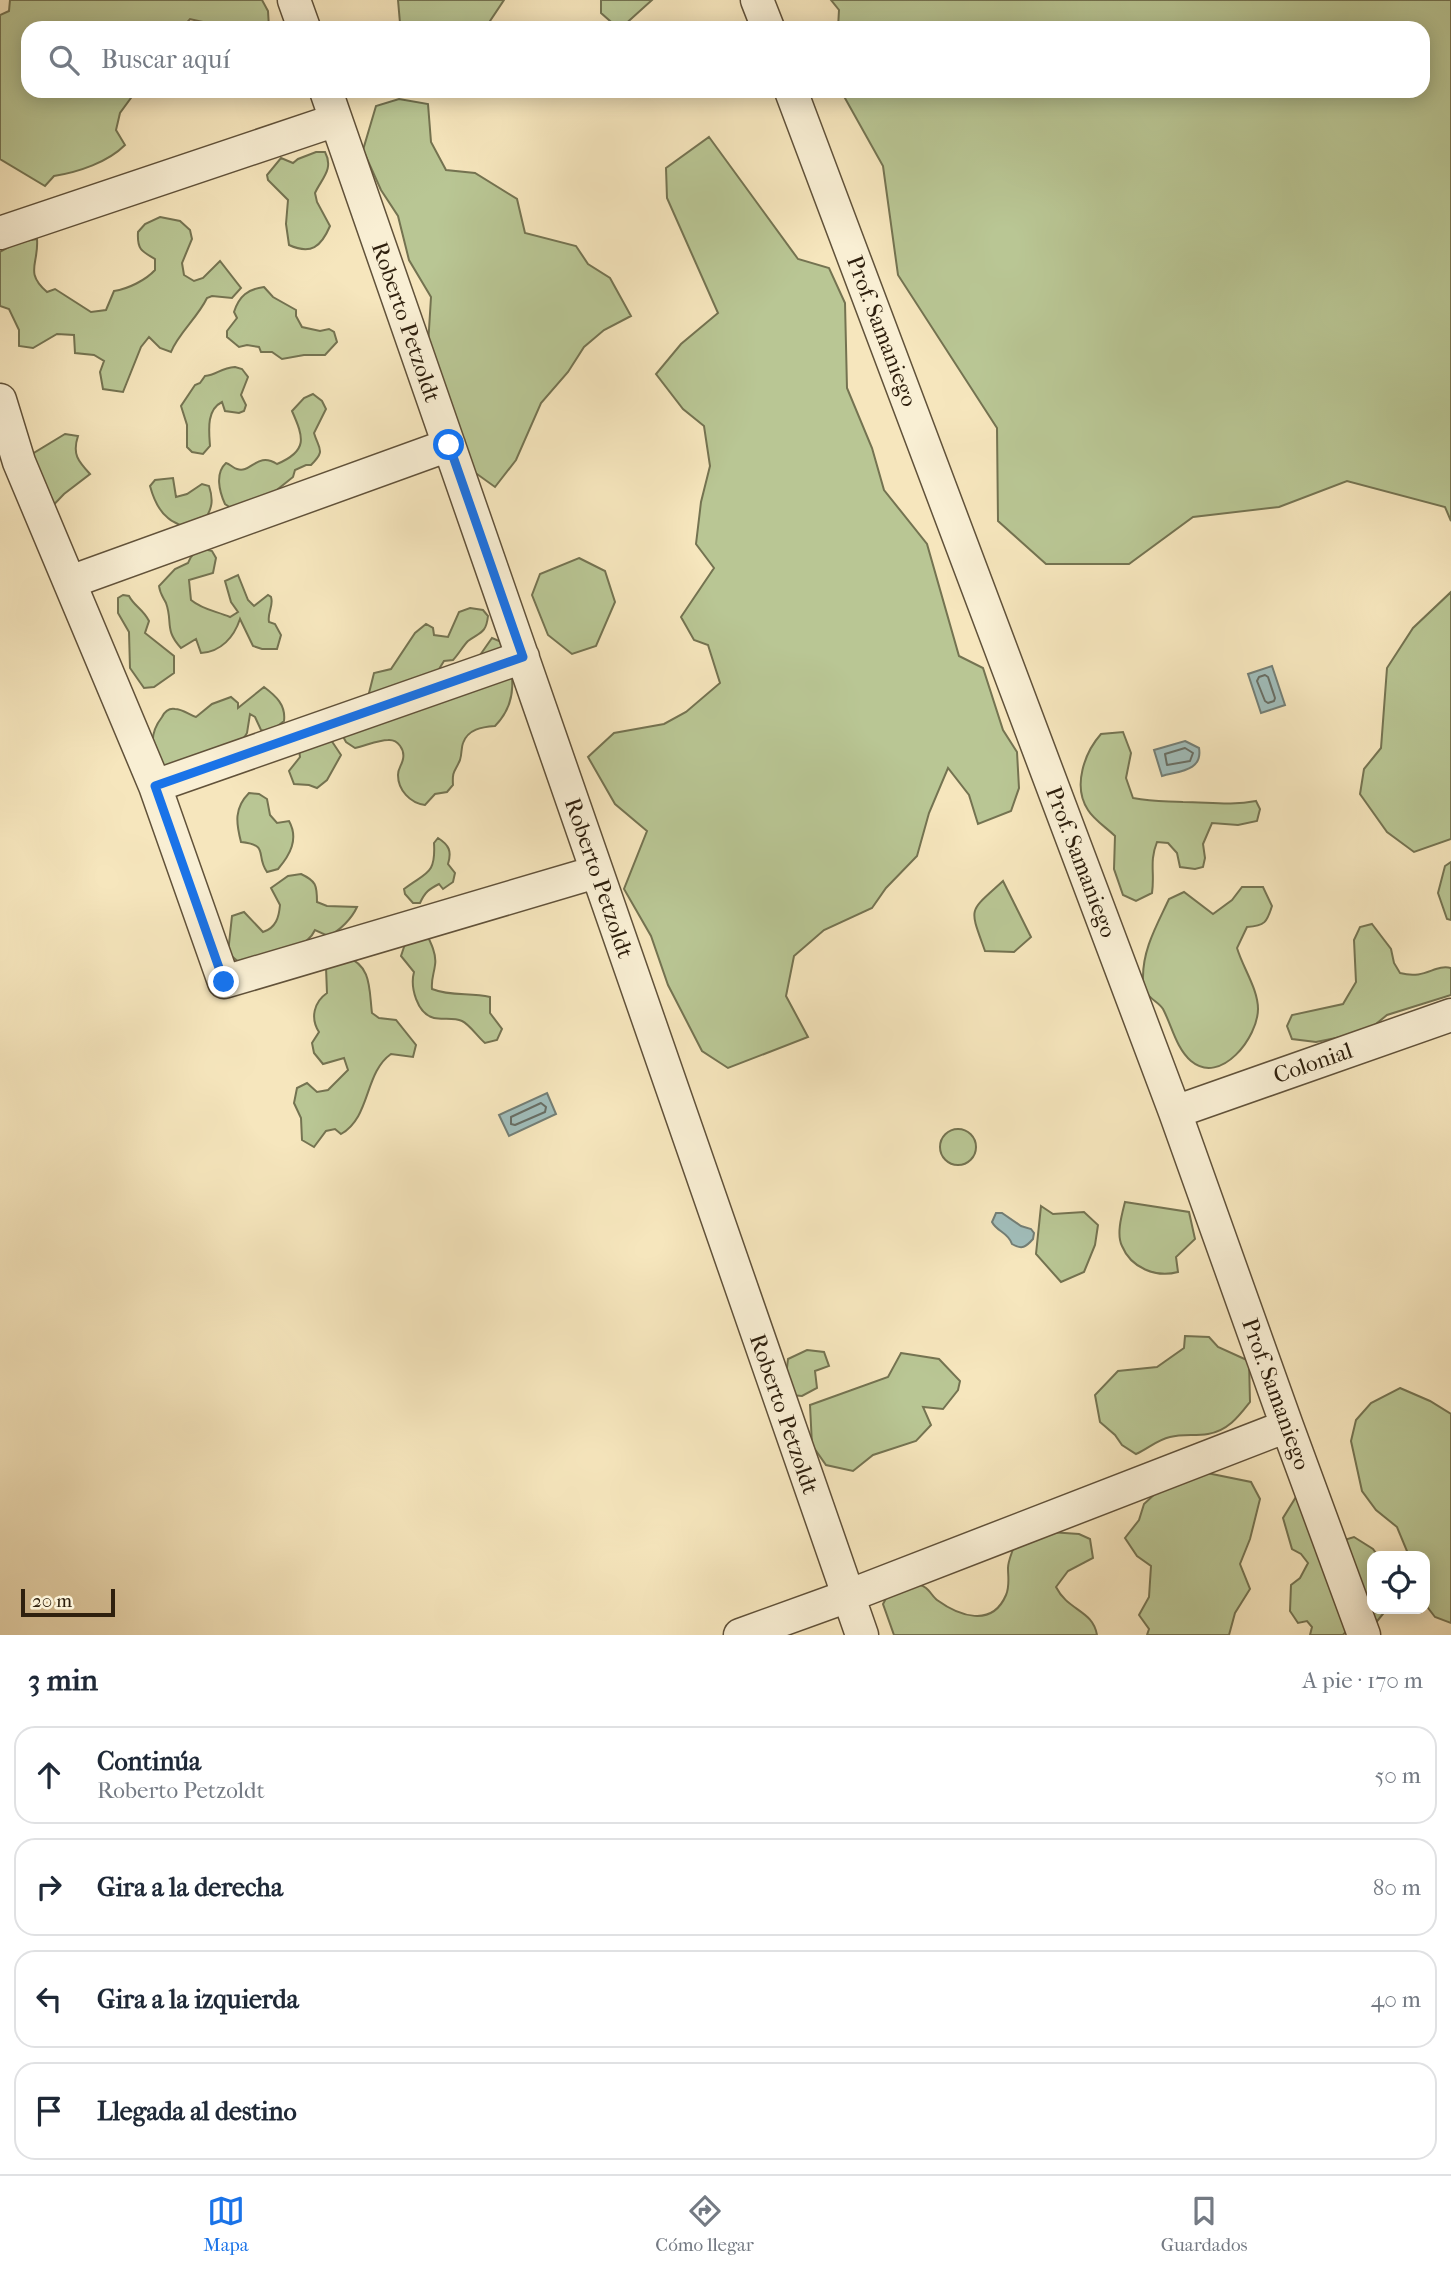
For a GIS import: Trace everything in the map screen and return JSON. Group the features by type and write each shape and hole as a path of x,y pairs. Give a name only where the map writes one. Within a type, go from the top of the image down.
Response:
{"street":[{"path":"294,0 302,21"},
{"path":"757,0 765,21"},
{"name":"Roberto Petzoldt","path":"328,98 862,1635"},
{"name":"Prof. Samaniego","path":"794,98 1175,1112 1364,1635"},
{"path":"0,233 336,120"},
{"path":"0,400 19,462 155,786 224,982 596,872"},
{"path":"70,582 449,445"},
{"path":"155,786 523,657"},
{"name":"Colonial","path":"1175,1112 1451,1015"},
{"path":"740,1635 848,1596 1287,1426"}],"green space":[{"path":"10,0 262,0 268,11 269,21 21,21 21,98 131,98 120,113 116,130 125,145 92,165 54,176 45,186 0,159 0,15 9,11"},
{"path":"398,0 504,0 490,21 400,21"},
{"path":"601,0 652,0 629,21 610,21 601,13"},
{"path":"831,0 1451,0 1451,521 1445,507 1347,481 1279,507 1193,517 1129,564 1046,564 998,521 997,428 898,275 883,166 845,98 1430,98 1430,21 838,21 839,10"},
{"path":"399,99 428,104 431,142 446,170 475,173 517,199 525,233 576,246 588,264 610,278 631,316 604,330 584,347 568,372 541,403 516,460 495,487 470,469 446,388 428,346 431,297 409,260 398,216 381,190 363,150 376,106"},
{"path":"709,137 798,259 829,268 845,303 847,388 872,448 884,490 927,544 959,656 983,668 1003,730 1017,752 1019,788 1011,811 978,824 969,795 948,768 929,813 917,856 886,888 872,908 824,930 794,956 786,996 808,1037 728,1068 702,1051 668,985 651,936 624,889 647,831 615,804 588,757 614,733 664,724 686,712 720,683 708,645 694,640 681,617 714,568 696,544 701,502 710,466 704,426 683,409 656,374 681,344 718,313 667,198 666,168"},
{"path":"316,152 325,152 328,163 326,173 315,193 330,226 319,244 303,249 289,245 286,224 288,200 268,180 267,175 281,158 293,163"},
{"path":"160,217 180,221 190,230 192,239 182,263 184,275 194,281 203,278 220,261 241,288 232,298 207,298 171,352 160,348 149,337 141,347 123,392 103,389 100,372 104,361 94,355 75,353 74,335 57,334 33,348 19,346 19,330 9,309 0,306 0,252 18,242 37,239 34,273 40,285 47,292 55,289 91,312 106,310 114,291 136,284 155,270 155,259 139,246 138,232 145,224"},
{"path":"264,287 273,297 296,310 302,327 320,331 329,329 334,332 337,342 325,355 282,359 272,352 261,352 259,347 239,347 227,337 227,331 237,318 234,312 236,306 245,294"},
{"path":"235,367 242,369 248,377 241,395 246,405 244,411 225,411 222,402 211,415 210,446 203,454 192,452 187,447 187,425 181,406 195,385 205,376"},
{"path":"313,394 322,401 326,409 314,433 320,450 316,460 311,465 295,470 293,477 268,497 231,508 225,504 219,482 220,472 226,463 242,470 264,460 277,464 294,454 299,449 301,436 292,411 304,398"},
{"path":"65,434 78,436 77,457 90,474 64,494 43,516 19,462"},
{"path":"173,478 176,497 187,494 202,484 209,486 211,505 203,523 184,528 170,520 159,508 150,486 155,480"},
{"path":"204,549 212,551 216,558 213,573 189,580 191,600 230,617 238,612 231,602 225,581 238,575 248,600 254,606 268,595 271,597 269,622 275,624 281,635 277,649 253,646 240,619 230,637 215,650 201,653 196,639 181,648 176,642 159,586 175,569 188,563 194,554"},
{"path":"579,558 605,571 615,602 596,646 572,654 548,635 532,595 540,574"},
{"path":"1451,592 1451,839 1414,852 1387,832 1360,794 1364,769 1381,748 1387,668 1413,628"},
{"path":"129,596 147,617 149,621 145,633 174,656 174,673 154,687 144,688 130,668 129,632 118,613 118,598"},
{"path":"470,608 483,610 488,616 486,626 468,641 453,660 444,661 436,674 478,658 492,638 504,643 512,676 511,697 503,717 495,726 476,730 465,738 460,760 453,774 453,785 447,792 435,794 425,805 420,804 410,799 400,786 398,773 403,756 398,743 384,740 355,748 346,742 339,729 368,697 374,673 391,669 415,633 426,624 433,628 434,635 448,637 459,612"},
{"path":"264,687 279,701 284,721 269,733 261,730 255,717 250,714 247,733 239,746 174,788 153,745 156,727 164,713 178,709 196,717 212,704 231,697 238,703 238,708"},
{"path":"1123,732 1131,753 1126,778 1133,798 1219,803 1256,801 1260,809 1257,821 1238,825 1212,823 1203,844 1203,867 1180,867 1177,853 1168,843 1157,842 1153,856 1152,893 1136,901 1123,895 1114,869 1115,836 1091,814 1083,801 1081,791 1082,770 1095,741 1101,734"},
{"path":"329,737 341,755 327,780 317,788 294,784 289,771 300,757 299,750"},
{"path":"249,793 259,794 267,799 270,815 277,823 289,821 292,828 292,846 278,869 267,872 259,848 241,842 237,816"},
{"path":"438,838 449,849 448,864 455,873 453,882 443,889 439,884 426,893 420,903 413,903 404,889 428,872 433,861 434,843"},
{"path":"1451,862 1451,920 1447,919 1438,893 1445,866"},
{"path":"301,874 315,884 317,902 327,906 357,907 355,911 345,924 332,934 328,936 315,930 311,937 295,949 247,969 228,953 232,916 244,912 263,932 271,928 276,922 280,905 271,888 288,876"},
{"path":"1003,881 1031,937 1014,952 985,951 974,918 975,911 983,899"},
{"path":"1242,887 1263,887 1272,906 1264,922 1258,926 1247,927 1237,948 1256,994 1256,1020 1252,1032 1236,1055 1214,1067 1202,1067 1186,1056 1163,1009 1148,995 1143,980 1145,958 1169,899 1184,892 1213,914 1232,900"},
{"path":"1372,924 1391,949 1394,963 1400,973 1417,975 1440,968 1451,968 1451,995 1387,1015 1366,1032 1316,1042 1292,1039 1287,1026 1292,1015 1343,1004 1356,982 1354,940 1360,927"},
{"path":"425,931 435,956 432,989 490,997 490,1013 502,1029 497,1040 485,1043 462,1021 434,1018 419,1006 414,992 414,972 401,956 407,938"},
{"path":"346,957 361,966 365,972 372,1013 379,1018 396,1020 416,1045 413,1057 391,1054 382,1062 358,1117 351,1126 341,1134 335,1129 326,1131 314,1147 302,1140 301,1118 294,1103 297,1088 307,1083 317,1092 328,1090 348,1070 344,1058 323,1064 314,1053 312,1043 319,1032 315,1011 319,1001 327,993 326,967"},
{"path":"958,1129 971,1134 976,1147 971,1160 958,1165 945,1160 940,1147 945,1134"},
{"path":"1125,1202 1189,1212 1195,1239 1176,1257 1178,1272 1161,1274 1145,1270 1126,1254 1120,1241 1120,1224"},
{"path":"1041,1206 1053,1214 1084,1212 1098,1225 1095,1245 1084,1272 1061,1282 1036,1254"},
{"path":"1185,1336 1209,1337 1218,1347 1249,1361 1250,1402 1221,1430 1208,1434 1170,1437 1136,1454 1122,1445 1100,1422 1095,1395 1118,1371 1157,1367 1184,1348"},
{"path":"807,1350 824,1352 829,1366 815,1371 817,1388 802,1396 791,1395 785,1385 788,1359"},
{"path":"901,1353 939,1359 960,1381 958,1390 943,1409 923,1407 931,1425 916,1441 873,1455 853,1471 826,1465 812,1445 810,1405 888,1377"},
{"path":"1400,1388 1451,1414 1451,1623 1435,1617 1430,1610 1430,1551 1407,1551 1397,1527 1376,1510 1362,1491 1351,1441 1356,1420 1371,1403"},
{"path":"1207,1473 1251,1482 1260,1499 1250,1539 1240,1564 1250,1589 1235,1613 1229,1635 1147,1635 1149,1629 1139,1615 1149,1597 1151,1566 1137,1556 1125,1538 1139,1520 1144,1504 1158,1491"},
{"path":"1325,1491 1330,1498 1341,1541 1354,1537 1374,1551 1367,1551 1367,1614 1383,1614 1374,1625 1349,1628 1343,1635 1310,1635 1312,1627 1307,1621 1298,1623 1290,1611 1291,1585 1300,1578 1308,1563 1301,1554 1292,1549 1283,1518 1299,1492"},
{"path":"1050,1532 1079,1534 1090,1539 1093,1558 1068,1571 1056,1587 1067,1601 1091,1620 1097,1635 894,1635 883,1604 893,1585 918,1584 955,1611 974,1616 984,1615 1000,1605 1006,1595 1008,1565 1014,1546"}],"water":[{"path":"1272,666 1285,705 1261,713 1248,674"},
{"path":"1185,741 1199,748 1199,756 1194,766 1162,776 1154,750"},
{"path":"547,1093 556,1114 509,1136 499,1115"},
{"path":"996,1213 1002,1213 1021,1226 1031,1229 1034,1233 1033,1239 1024,1247 1012,1244 992,1222"}],"route":[{"path":"224,982 155,786 523,657 449,445"}]}
